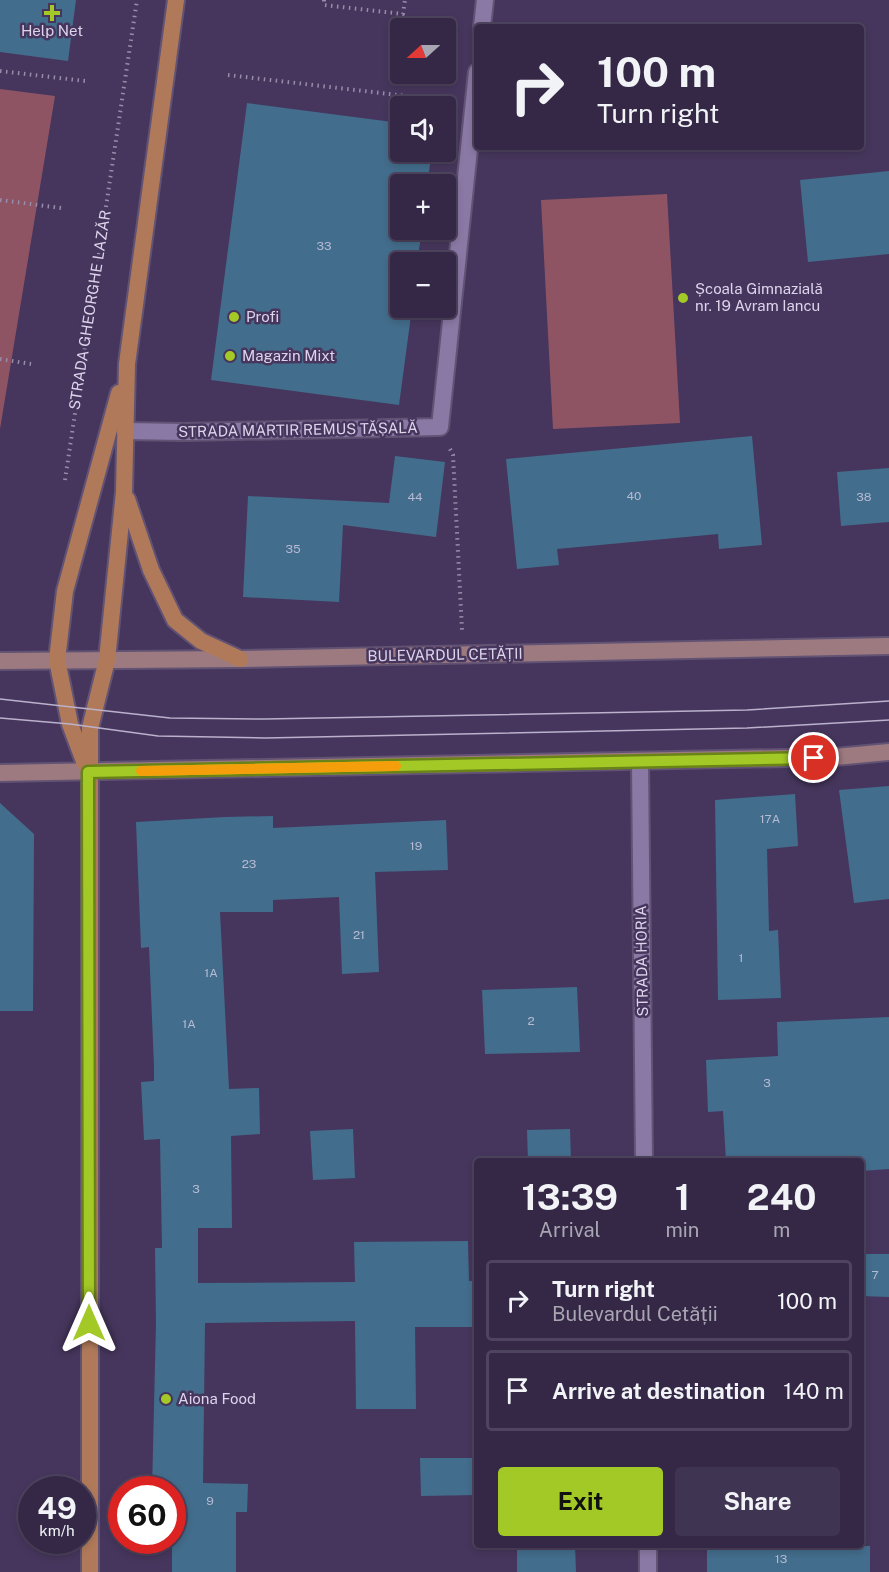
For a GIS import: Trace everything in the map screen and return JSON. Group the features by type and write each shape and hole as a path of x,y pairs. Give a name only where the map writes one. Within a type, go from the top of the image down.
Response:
{"main road":[{"path":"90,1572 88,772 90,728 107,660 124,492 127,363 176,0"},
{"path":"88,772 70,724 57,660 65,591 127,363"},
{"path":"124,492 151,570 175,620 201,641 240,659"},
{"name":"BULEVARDUL CETĂȚII","path":"0,661 240,659 889,646"},
{"path":"0,773 835,758 889,752"}],"street":[{"path":"482,24 485,0"},
{"name":"STRADA MARTIR REMUS TĂȘALĂ","path":"125,431 440,427 474,104"},
{"name":"STRADA HORIA","path":"640,762 644,1158"},
{"path":"648,1548 648,1572"}],"path":[{"name":"STRADA GHEORGHE LAZĂR","path":"64,482 137,0"},
{"path":"324,0 324,5 403,14 405,0"},
{"path":"0,71 85,81"},
{"path":"228,75 474,104"},
{"path":"0,200 61,208"},
{"path":"0,359 31,364"},
{"path":"440,427 453,455 462,630"}],"shaded area":[{"path":"0,89 55,96 0,429"},
{"path":"667,194 680,423 553,429 541,200"}],"building":[{"path":"0,0 76,0 68,61 0,52"},
{"path":"247,103 390,122 390,162 430,162 429,174 390,174 390,240 420,240 419,252 390,252 390,318 411,318 399,405 211,380"},
{"path":"889,171 889,254 808,262 800,180"},
{"path":"752,436 762,545 719,549 718,534 557,549 559,565 517,569 506,459"},
{"path":"395,456 445,462 436,537 343,525 339,602 243,597 248,496 389,503"},
{"path":"889,468 889,522 841,526 837,472"},
{"path":"889,786 889,899 854,903 839,790"},
{"path":"795,794 798,846 767,849 769,931 778,930 781,998 718,1000 715,800"},
{"path":"0,803 34,834 33,1011 0,1011"},
{"path":"273,816 273,828 446,820 448,870 375,872 379,972 342,974 339,897 273,900 273,912 220,912 229,1089 259,1088 260,1134 231,1136 232,1228 198,1228 198,1283 355,1282 354,1242 468,1241 469,1281 474,1281 474,1327 415,1327 416,1409 356,1409 355,1321 205,1323 203,1483 248,1484 247,1512 236,1512 236,1572 172,1572 172,1554 186,1554 186,1476 152,1476 156,1323 155,1248 162,1248 160,1139 144,1140 141,1082 154,1081 154,1066 149,947 141,948 136,822"},
{"path":"577,987 580,1052 485,1054 482,990"},
{"path":"889,1017 889,1169 864,1171 864,1158 726,1158 723,1111 708,1112 706,1060 778,1056 777,1022"},
{"path":"353,1129 355,1178 313,1180 310,1131"},
{"path":"570,1129 571,1158 528,1158 527,1130"},
{"path":"864,1254 889,1254 889,1297 864,1296"},
{"path":"420,1458 474,1458 474,1495 421,1496"},
{"path":"864,1546 870,1546 870,1572 707,1572 707,1548 864,1548"},
{"path":"517,1548 575,1548 576,1572 517,1572"}],"tram line":[{"path":"0,699 170,718 265,719 747,710 889,701"},
{"path":"0,718 70,724 158,736 265,738 747,728 889,720"}],"slow traffic":[{"path":"141,771 396,766"}],"place":[{"name":"Help Net","path":"52,13"},
{"name":"Școala Gimnazială nr. 19 Avram Iancu","path":"683,298"},
{"name":"Profi","path":"234,317"},
{"name":"Magazin Mixt","path":"230,356"},
{"name":"Aiona Food","path":"166,1399"}],"route":[{"path":"89,1323 88,772 814,758"}]}
